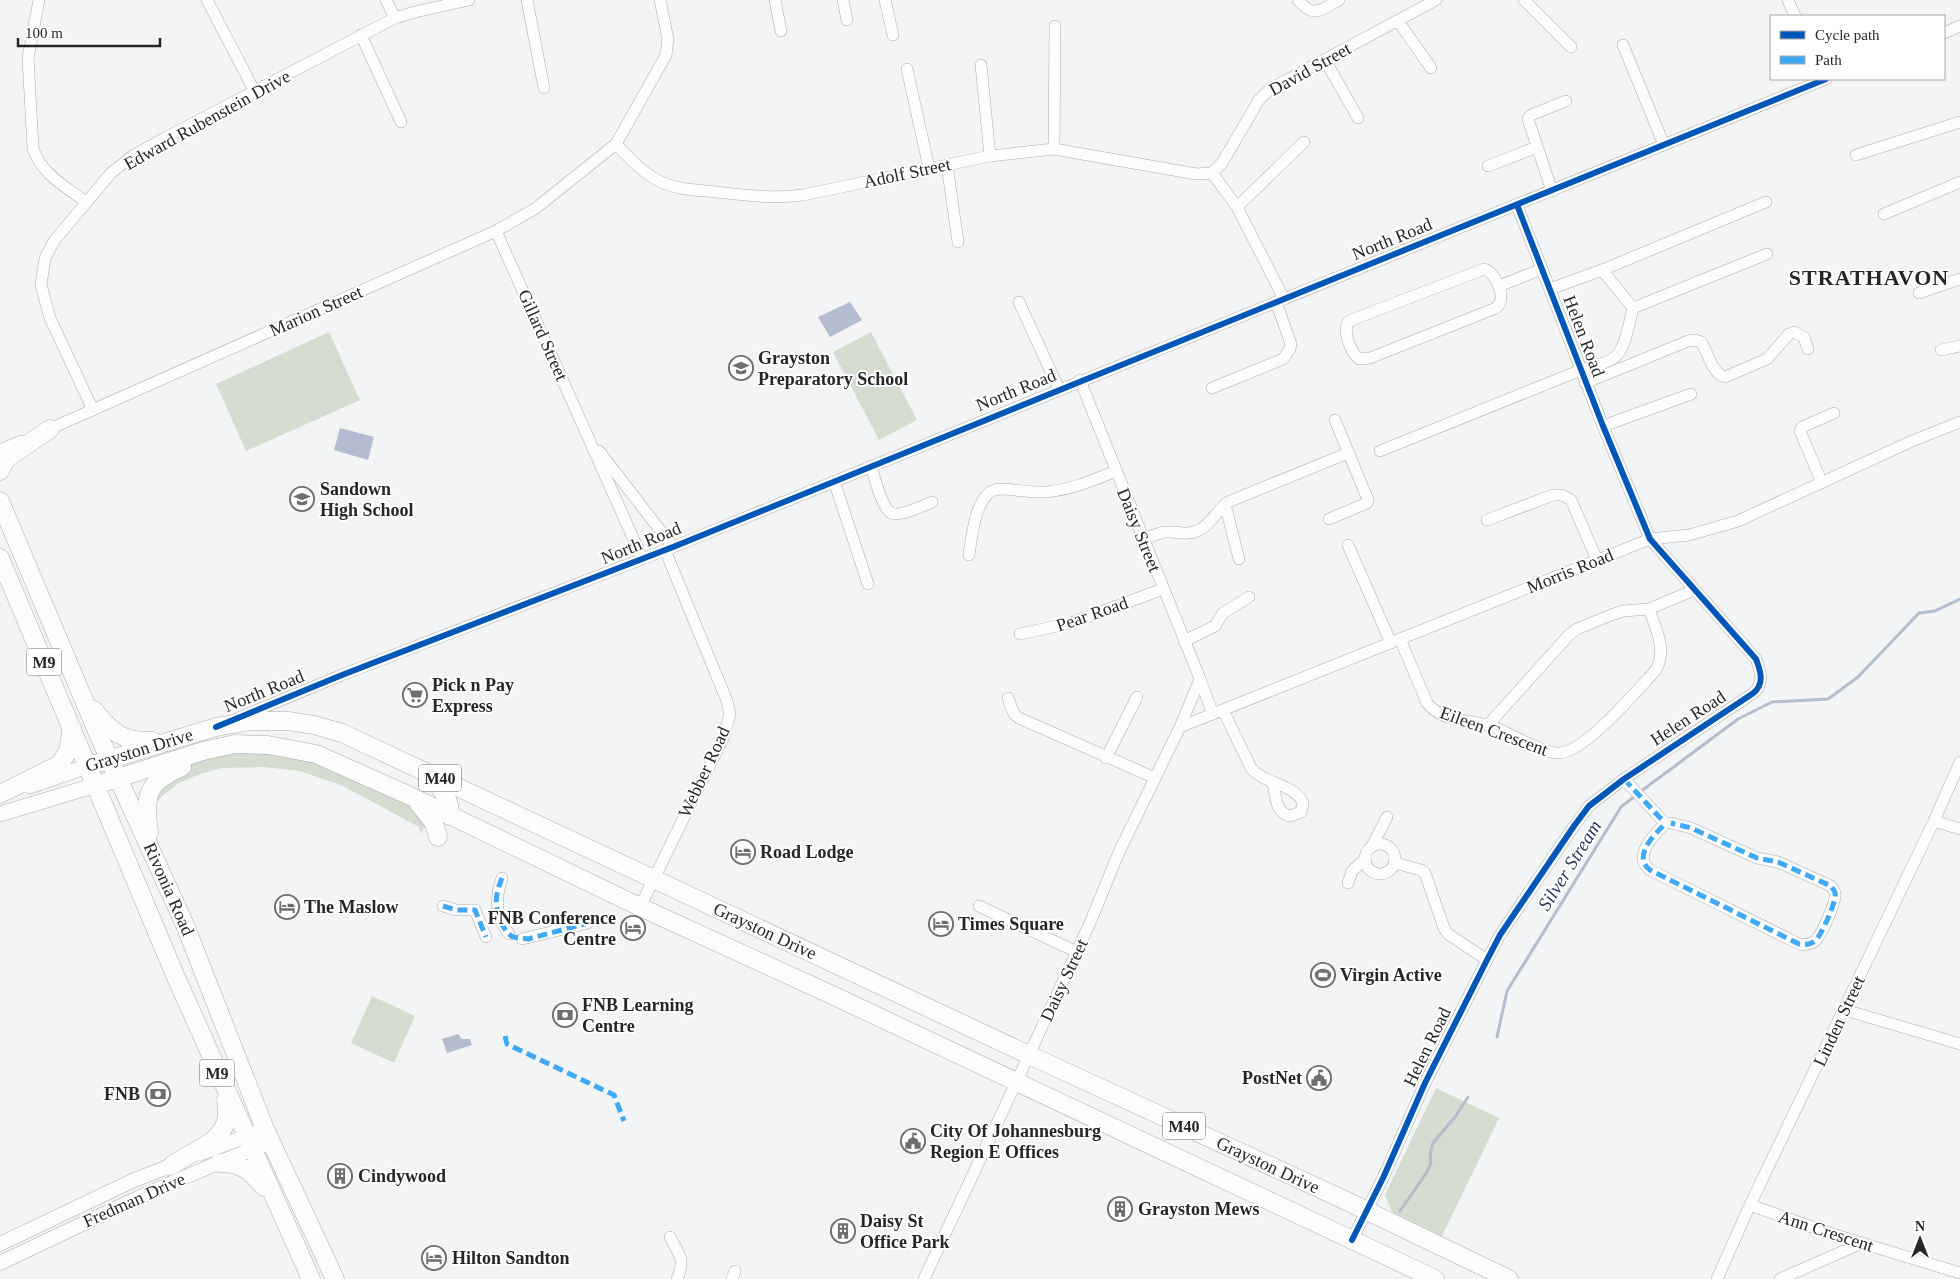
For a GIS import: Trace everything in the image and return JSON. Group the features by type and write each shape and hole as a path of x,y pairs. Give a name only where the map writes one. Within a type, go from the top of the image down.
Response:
{"main road":[{"path":"0,471 9,457 50,429"},
{"name":"Rivonia Road","path":"0,487 0,502 80,692 198,956 241,1072 268,1136 335,1279"},
{"name":"Rivonia Road","path":"0,558 174,975 311,1279"},
{"path":"80,692 104,723 122,737 139,741 181,738"},
{"name":"Grayston Drive","path":"0,795 216,727 261,720 280,720 314,725 358,739 1029,1055 1366,1210 1509,1279"},
{"path":"0,795 48,771 62,761 68,751 72,728"},
{"path":"152,851 146,807 154,785 166,774 235,744"},
{"name":"Grayston Drive","path":"0,814 203,751 235,744 268,744 316,754 515,845 640,907 1016,1081 1435,1279"},
{"path":"428,772 447,798 451,808 450,816"},
{"path":"408,795 433,820 438,838"},
{"path":"171,1166 212,1142 220,1134 228,1116 222,1084"},
{"path":"219,1162 243,1166 273,1197"}],"street":[{"path":"39,0 28,58 33,148 44,170 86,202"},
{"path":"207,0 255,92"},
{"path":"386,0 395,18"},
{"name":"Edward Rubenstein Drive","path":"94,410 50,318 41,285 45,258 54,241 111,173 134,156 395,18 469,0"},
{"path":"526,0 544,88"},
{"path":"616,144 666,55 668,39 660,0"},
{"path":"775,0 782,31"},
{"path":"844,0 847,20"},
{"path":"885,0 893,35"},
{"path":"1298,0 1306,10 1313,12 1339,0"},
{"name":"David Street","path":"1212,173 1222,163 1259,100 1276,86 1436,0"},
{"path":"1524,0 1571,48"},
{"path":"1788,0 1795,15"},
{"path":"1398,21 1431,68"},
{"path":"1054,149 1055,26"},
{"path":"1945,33 1960,26"},
{"path":"361,36 402,122"},
{"path":"1623,45 1664,145"},
{"path":"1324,60 1358,118"},
{"path":"981,65 990,156"},
{"path":"907,69 929,168"},
{"name":"North Road","path":"216,727 669,548 1080,380 1552,191 1821,80"},
{"path":"1552,191 1528,116 1566,101"},
{"path":"1856,156 1960,122"},
{"path":"1237,207 1304,142"},
{"name":"Adolf Street","path":"616,144 633,161 657,180 669,185 693,190 780,198 803,195 990,156 1054,149 1196,174 1212,173"},
{"name":"Marion Street","path":"0,450 496,231 536,208 616,144"},
{"path":"1488,166 1537,147"},
{"path":"947,165 958,242"},
{"path":"1212,173 1237,207 1280,301 1290,344 1290,349 1283,359 1212,388"},
{"path":"1884,214 1960,182"},
{"path":"1550,289 1602,270 1766,202"},
{"name":"Helen Road","path":"1352,1240 1383,1178 1425,1083 1500,935 1574,826 1589,806 1628,783 1759,688 1761,674 1756,659 1650,539 1603,426 1517,204"},
{"name":"Gillard Street","path":"496,231 642,558"},
{"path":"1633,308 1767,254"},
{"path":"1499,286 1542,269"},
{"path":"1479,270 1488,270 1492,273 1499,286 1502,299 1500,306 1496,308 1370,358 1359,359 1354,355 1346,333 1348,322 1354,319 1479,270"},
{"path":"1602,270 1633,308"},
{"path":"1919,292 1960,279"},
{"path":"1019,302 1059,389"},
{"path":"1380,451 1581,370 1609,361 1618,355 1622,348 1633,308"},
{"path":"1586,383 1688,341 1700,342 1720,376 1725,376 1767,359 1789,334 1794,332 1804,337 1808,348"},
{"path":"1941,350 1960,346"},
{"name":"Daisy Street","path":"1080,380 1200,679 1251,768 1257,774 1273,783"},
{"path":"1603,426 1691,394"},
{"path":"1822,483 1800,431 1802,427 1834,413"},
{"path":"1329,519 1367,504 1367,496 1335,420"},
{"name":"Morris Road","path":"1180,728 1650,539 1689,535 1729,525 1912,441 1960,422"},
{"name":"Gillard Street","path":"589,440 669,548"},
{"path":"1143,539 1164,532 1180,534 1195,532 1208,523 1226,504 1237,498 1348,453"},
{"path":"871,466 888,511 892,514 899,514 932,502"},
{"path":"969,555 975,518 982,503 990,493 999,489 1043,492 1070,489 1116,471"},
{"path":"834,481 868,584"},
{"path":"1487,520 1553,495 1566,496 1571,500 1597,560"},
{"path":"1226,504 1239,559"},
{"name":"Eileen Crescent","path":"1348,545 1427,703 1442,715 1488,725 1555,753 1575,750 1602,726 1656,670 1659,664 1661,647 1649,609"},
{"name":"Webber Road","path":"640,907 724,736 730,714 727,701 669,548"},
{"name":"Pear Road","path":"1020,634 1071,623 1163,589"},
{"path":"1488,725 1569,635 1577,629 1623,611 1649,609 1694,590"},
{"path":"1184,641 1215,626 1223,613 1248,597"},
{"name":"Daisy Street","path":"924,1279 1077,952 1119,852 1180,728 1200,679"},
{"path":"1106,758 1137,697"},
{"path":"1008,698 1014,714 1019,718 1155,778"},
{"name":"Linden Street","path":"1717,1279 1750,1205 1845,1010 1960,762"},
{"path":"1628,783 1666,824 1691,828 1757,858 1778,862 1831,886 1835,894 1835,900 1815,941 1810,944 1799,944 1650,870 1643,863 1642,857 1655,833 1666,824"},
{"path":"1372,846 1387,817"},
{"path":"1934,821 1960,829"},
{"path":"1348,883 1352,870 1364,860 1367,850 1372,846 1378,844 1390,847 1394,852 1395,863 1387,873 1379,874 1367,868 1364,860"},
{"path":"1395,863 1421,870 1425,873 1444,928 1448,934 1487,960"},
{"path":"502,878 497,900 500,919 508,934"},
{"path":"443,906 456,910 475,910 486,937"},
{"path":"979,906 1077,952"},
{"path":"522,939 588,923"},
{"path":"1845,1010 1960,1044"},
{"name":"Fredman Drive","path":"0,1244 132,1181 171,1166 268,1136"},
{"name":"Fredman Drive","path":"0,1263 219,1162 249,1143"},
{"name":"Ann Crescent","path":"1750,1205 1829,1233 1960,1273"},
{"path":"1829,1233 1834,1247 1833,1256"},
{"path":"670,1237 682,1262 682,1269 677,1279"},
{"path":"1780,1279 1862,1243"}],"shaded area":[{"path":"329,332 360,400 246,451 216,384"},
{"path":"871,332 917,420 879,440 833,352"},
{"path":"262,744 314,754 339,763 436,806 421,834 419,827 343,786 300,771 263,767 222,768 200,774 179,783 161,797 154,807 156,837 149,838 145,814 145,799 150,788 170,771 183,764 236,745"},
{"path":"372,996 415,1016 394,1063 351,1043"},
{"path":"1436,1088 1499,1118 1442,1236 1392,1212 1385,1195"}],"water":[{"path":"850,302 862,320 830,337 818,317"},
{"path":"340,428 374,437 368,460 334,450"},
{"path":"458,1034 462,1039 470,1039 472,1045 447,1053 442,1039"}],"waterway":[{"name":"Silver Stream","path":"1640,792 1738,719 1772,702 1828,699 1858,677 1919,613 1935,611 1960,599"},
{"name":"Silver Stream","path":"1497,1037 1507,991 1621,807 1635,796"},
{"name":"Silver Stream","path":"1400,1211 1427,1172 1431,1162 1430,1154 1433,1143 1455,1117 1468,1097"}],"marked path":[{"path":"1624,779 1663,821"},
{"path":"1663,826 1650,841 1644,853 1645,865 1650,870 1799,944 1809,944 1818,938 1834,903 1835,893 1831,886 1778,862 1757,858 1691,828 1671,823"},
{"path":"502,878 496,900 499,918 505,929 513,937 528,939 588,923"},
{"path":"443,906 456,910 475,910 486,937"},
{"path":"505,1036 507,1044 614,1095 624,1121"}],"cycle path":[{"path":"216,727 342,675 673,547 1824,80"},
{"path":"1352,1240 1383,1178 1425,1083 1500,935 1574,826 1589,806 1624,779 1752,694 1759,687 1761,678 1756,659 1650,539 1603,426 1517,205"}],"place":[{"name":"Grayston Preparatory School","path":"741,368"},
{"name":"Sandown High School","path":"302,499"},
{"name":"Pick n Pay Express","path":"415,695"},
{"name":"Road Lodge","path":"743,852"},
{"name":"The Maslow","path":"287,907"},
{"name":"Times Square","path":"941,924"},
{"name":"FNB Conference Centre","path":"633,928"},
{"name":"Virgin Active","path":"1323,975"},
{"name":"FNB Learning Centre","path":"565,1015"},
{"name":"PostNet","path":"1319,1078"},
{"name":"FNB","path":"158,1094"},
{"name":"City Of Johannesburg Region E Offices","path":"913,1141"},
{"name":"Cindywood","path":"340,1176"},
{"name":"Grayston Mews","path":"1120,1209"},
{"name":"Daisy St Office Park","path":"843,1231"},
{"name":"Hilton Sandton","path":"434,1258"}],"district":[{"name":"STRATHAVON","path":"1869,277"}]}
